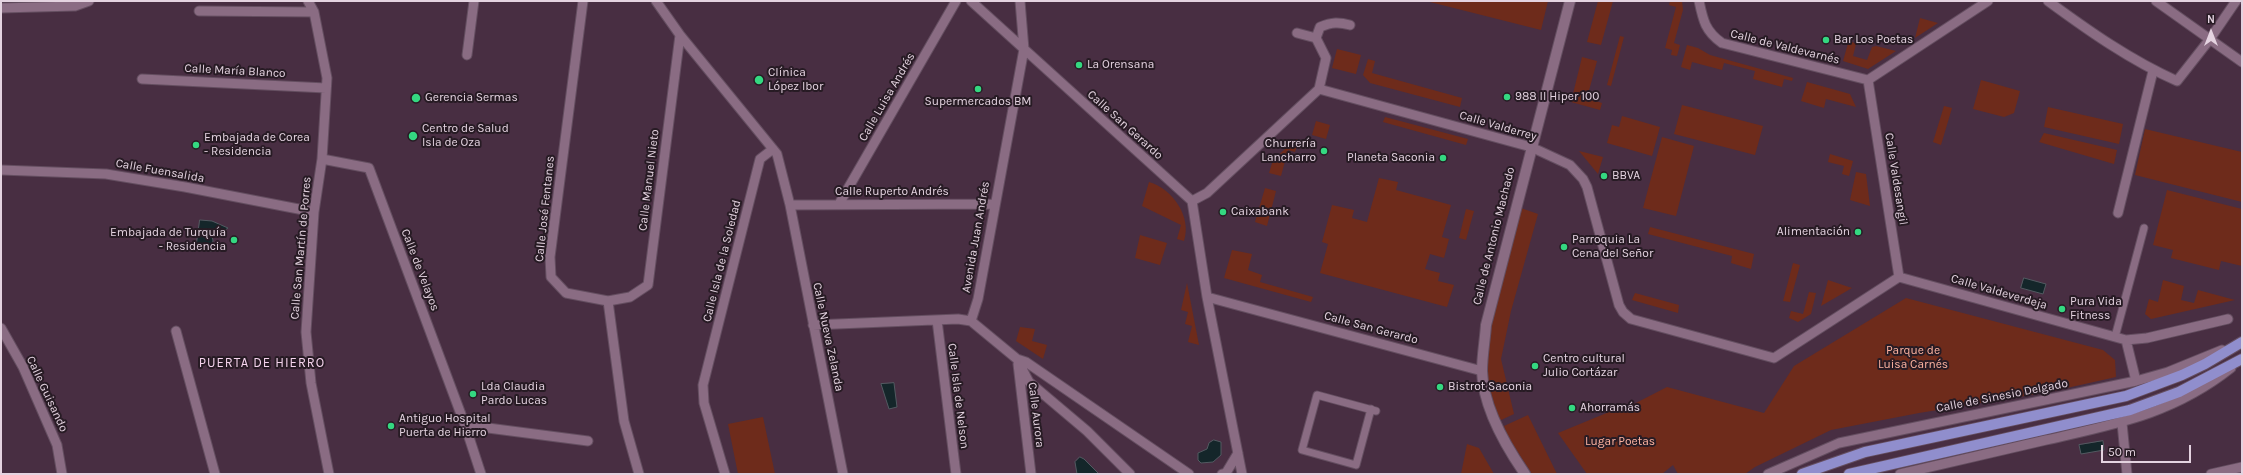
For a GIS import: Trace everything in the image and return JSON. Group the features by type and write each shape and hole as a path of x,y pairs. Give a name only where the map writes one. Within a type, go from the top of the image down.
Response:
{"main road":[{"name":"Calle de Sinesio Delgado","path":"1802,474 1865,452 2126,396 2182,375 2205,364 2242,342"},
{"path":"1849,474 2130,410 2179,392 2240,360"}],"street":[{"path":"1,8 75,6 89,1"},
{"name":"Calle San Martín de Porres","path":"308,1 314,12 327,78 322,159 314,212 306,332 311,384 329,474"},
{"path":"467,55 474,1"},
{"name":"Calle José Fentanes","path":"583,1 550,257 551,277 566,293 608,301"},
{"name":"Calle Nueva Zelanda","path":"656,1 680,35 777,154 790,205 843,474"},
{"name":"Calle Luisa Andrés","path":"839,204 956,1"},
{"name":"Calle San Gerardo","path":"971,1 1193,205"},
{"name":"Avenida Juan Andrés","path":"971,321 978,299 994,204 1024,49 1020,1"},
{"name":"Calle de Antonio Machado","path":"1525,474 1515,459 1497,425 1485,390 1482,371 1488,309 1570,1"},
{"name":"Calle de Valdevarnés","path":"1699,1 1703,19 1710,35 1722,43 1868,80"},
{"path":"1868,80 1988,1"},
{"path":"2048,1 2098,38 2153,70 2177,81 2210,39 2236,1"},
{"path":"2156,1 2242,62"},
{"path":"199,11 314,12"},
{"path":"1242,474 1207,297 1193,205 1319,89 1326,58 1316,38 1320,27 1330,22 1340,22 1350,25"},
{"path":"1297,33 1316,38"},
{"name":"Calle Manuel Nieto","path":"608,301 630,297 648,285 680,35"},
{"path":"2118,213 2153,70"},
{"name":"Calle María Blanco","path":"142,79 326,88"},
{"name":"Calle Valdesangil","path":"1868,80 1899,277"},
{"name":"Calle Valderrey","path":"1319,89 1531,147 1570,165 1583,179 1590,196 1619,305 1631,319 1774,358 1899,277"},
{"name":"Calle Isla de la Soledad","path":"725,474 704,403 703,386 760,159 773,149"},
{"name":"Calle de Velayos","path":"322,159 369,168 465,425 481,474"},
{"name":"Calle Fuensalida","path":"1,170 106,174 185,187 314,212"},
{"name":"Calle Ruperto Andrés","path":"790,205 994,204"},
{"path":"2115,337 2144,228"},
{"name":"Calle Valdeverdeja","path":"1899,277 2126,340 2147,338 2228,319"},
{"name":"Calle San Gerardo","path":"1207,297 1482,371"},
{"path":"608,301 624,421 639,474"},
{"path":"813,325 958,319 971,321 1017,359 1026,362 1189,474"},
{"name":"Calle Isla de Nelson","path":"937,320 956,474"},
{"name":"Calle Guisando","path":"1,328 22,367 57,444 62,474"},
{"path":"176,331 215,474"},
{"path":"2126,340 2136,381"},
{"name":"Calle de Sinesio Delgado","path":"1768,474 1839,443 2136,381 2168,372 2242,342"},
{"path":"1017,359 1029,382 1087,432 1130,474"},
{"name":"Calle Aurora","path":"1017,359 1031,474"},
{"path":"1900,474 2122,423 2184,400 2212,383 2240,360"},
{"path":"1317,395 1373,410 1356,465 1302,450 1317,395"},
{"path":"2122,423 2127,474"},
{"path":"465,425 588,441"},
{"path":"1222,474 1226,473 1238,453"},
{"path":"2212,474 2242,467"}],"green space":[{"path":"1426,1 1548,1 1541,30"},
{"path":"1598,1 1613,1 1601,45 1587,42"},
{"path":"1670,1 1682,1 1683,10 1674,43 1680,45 1677,56 1671,55 1672,50 1665,48 1676,7 1669,5"},
{"path":"1920,18 1938,23 1915,38"},
{"path":"1620,36 1624,37 1611,86 1607,85"},
{"path":"1849,40 1856,44 1853,56 1867,60 1872,47 1876,46 1896,51 1868,69 1843,61"},
{"path":"1687,45 1698,48 1710,55 1793,78 1792,81 1784,79 1782,87 1753,79 1755,71 1724,63 1722,70 1692,62 1690,70 1681,67"},
{"path":"1337,49 1361,55 1356,74 1332,68"},
{"path":"1582,57 1597,61 1587,98 1602,103 1600,110 1571,102"},
{"path":"1368,59 1375,61 1372,73 1462,98 1460,107 1370,83 1363,75"},
{"path":"1981,80 2020,91 2014,113 2004,117 1973,109"},
{"path":"1807,82 1850,94 1856,107 1826,99 1824,108 1801,101"},
{"path":"1682,105 1763,126 1755,155 1674,134"},
{"path":"1944,106 1952,108 1941,145 1933,142"},
{"path":"2048,107 2123,124 2119,144 2044,127"},
{"path":"1622,116 1660,127 1652,156 1607,143 1612,125 1619,127"},
{"path":"1385,117 1468,139 1466,145 1383,122"},
{"path":"1316,121 1330,125 1326,139 1312,135"},
{"path":"2145,129 2242,152 2242,202 2135,175"},
{"path":"2044,133 2117,150 2114,164 2039,142"},
{"path":"1662,137 1694,146 1676,216 1643,208"},
{"path":"1296,139 1299,140 1295,152 1288,150 1281,176 1269,173 1273,160"},
{"path":"1579,151 1603,157 1598,174"},
{"path":"1830,154 1853,161 1849,176 1842,174 1844,166 1828,162"},
{"path":"1856,172 1866,174 1870,206 1850,200"},
{"path":"1379,178 1398,182 1396,190 1451,205 1442,237 1449,239 1444,258 1430,254 1425,269 1440,273 1438,281 1454,285 1447,307 1320,273 1328,244 1322,242 1332,205 1354,210 1352,218 1367,222"},
{"path":"1149,182 1166,191 1173,197 1178,205 1183,214 1185,223 1186,232 1184,241 1177,239 1181,225 1142,206"},
{"path":"1265,188 1276,191 1267,226 1255,222"},
{"path":"2167,190 2242,209 2242,266 2221,261 2219,270 2171,258 2173,250 2153,245"},
{"path":"1518,207 1538,214 1511,311 1501,359 1514,414 1499,421 1485,372 1491,311"},
{"path":"1466,209 1474,211 1466,240 1459,238"},
{"path":"1650,227 1754,254 1751,269 1731,263 1732,256 1648,234"},
{"path":"1140,235 1167,243 1160,265 1135,258"},
{"path":"1232,250 1252,254 1248,270 1262,275 1260,282 1313,297 1311,302 1224,278"},
{"path":"1793,263 1800,265 1790,302 1783,301"},
{"path":"1828,280 1852,288 1821,306"},
{"path":"2163,280 2184,286 2181,300 2194,303 2198,290 2235,300 2151,319 2145,314 2149,299 2158,302"},
{"path":"1187,283 1199,345 1188,342 1192,326 1185,324 1188,312 1181,310"},
{"path":"1809,292 1816,293 1811,314 1798,322 1789,318 1791,311 1803,314"},
{"path":"1635,293 1679,305 1678,313 1632,300"},
{"name":"Parque de Luisa Carnés","path":"1906,298 2103,350 2115,360 2116,377 2049,392 1919,413 1831,430 1755,467 1745,474 1678,474 1673,465 1662,474 1587,474 1558,433 1631,403 1632,405 1667,387 1764,413 1794,366"},
{"path":"1020,327 1035,329 1032,341 1047,345 1043,359 1016,341"},
{"path":"1528,415 1557,474 1532,474 1508,437 1504,426"},
{"path":"763,417 775,474 738,474 728,424"},
{"path":"1467,444 1479,448 1494,474 1461,474"}],"shaded area":[{"path":"200,220 212,221 228,228 215,237 210,232 213,240 212,251 196,249"},
{"path":"2024,278 2046,284 2043,294 2021,288"},
{"path":"894,383 897,407 889,409 881,384"},
{"path":"1214,440 1221,442 1221,455 1213,462 1201,463 1198,460 1198,453 1207,449 1209,443"},
{"path":"2103,441 2104,450 2081,454 2079,445"},
{"path":"1080,457 1099,474 1077,474 1075,462"}],"place":[{"name":"Bar Los Poetas","path":"1826,40"},
{"name":"La Orensana","path":"1079,65"},
{"name":"Clínica López Ibor","path":"759,80"},
{"name":"Supermercados BM","path":"978,89"},
{"name":"988 II Hiper 100","path":"1507,97"},
{"name":"Gerencia Sermas","path":"416,98"},
{"name":"Centro de Salud Isla de Oza","path":"413,136"},
{"name":"Embajada de Corea - Residencia","path":"196,145"},
{"name":"Churrería Lancharro","path":"1324,151"},
{"name":"Planeta Saconia","path":"1443,158"},
{"name":"BBVA","path":"1604,176"},
{"name":"Caixabank","path":"1223,212"},
{"name":"Alimentación","path":"1858,232"},
{"name":"Embajada de Turquía - Residencia","path":"234,240"},
{"name":"Parroquia La Cena del Señor","path":"1564,247"},
{"name":"Pura Vida Fitness","path":"2062,309"},
{"name":"Centro cultural Julio Cortázar","path":"1535,366"},
{"name":"Bistrot Saconia","path":"1440,387"},
{"name":"Lda Claudia Pardo Lucas","path":"473,394"},
{"name":"Ahorramás","path":"1572,408"},
{"name":"Antiguo Hospital Puerta de Hierro","path":"391,426"}],"district":[{"name":"PUERTA DE HIERRO","path":"262,363"}],"park label":[{"name":"Lugar Poetas","path":"1620,442"}]}
